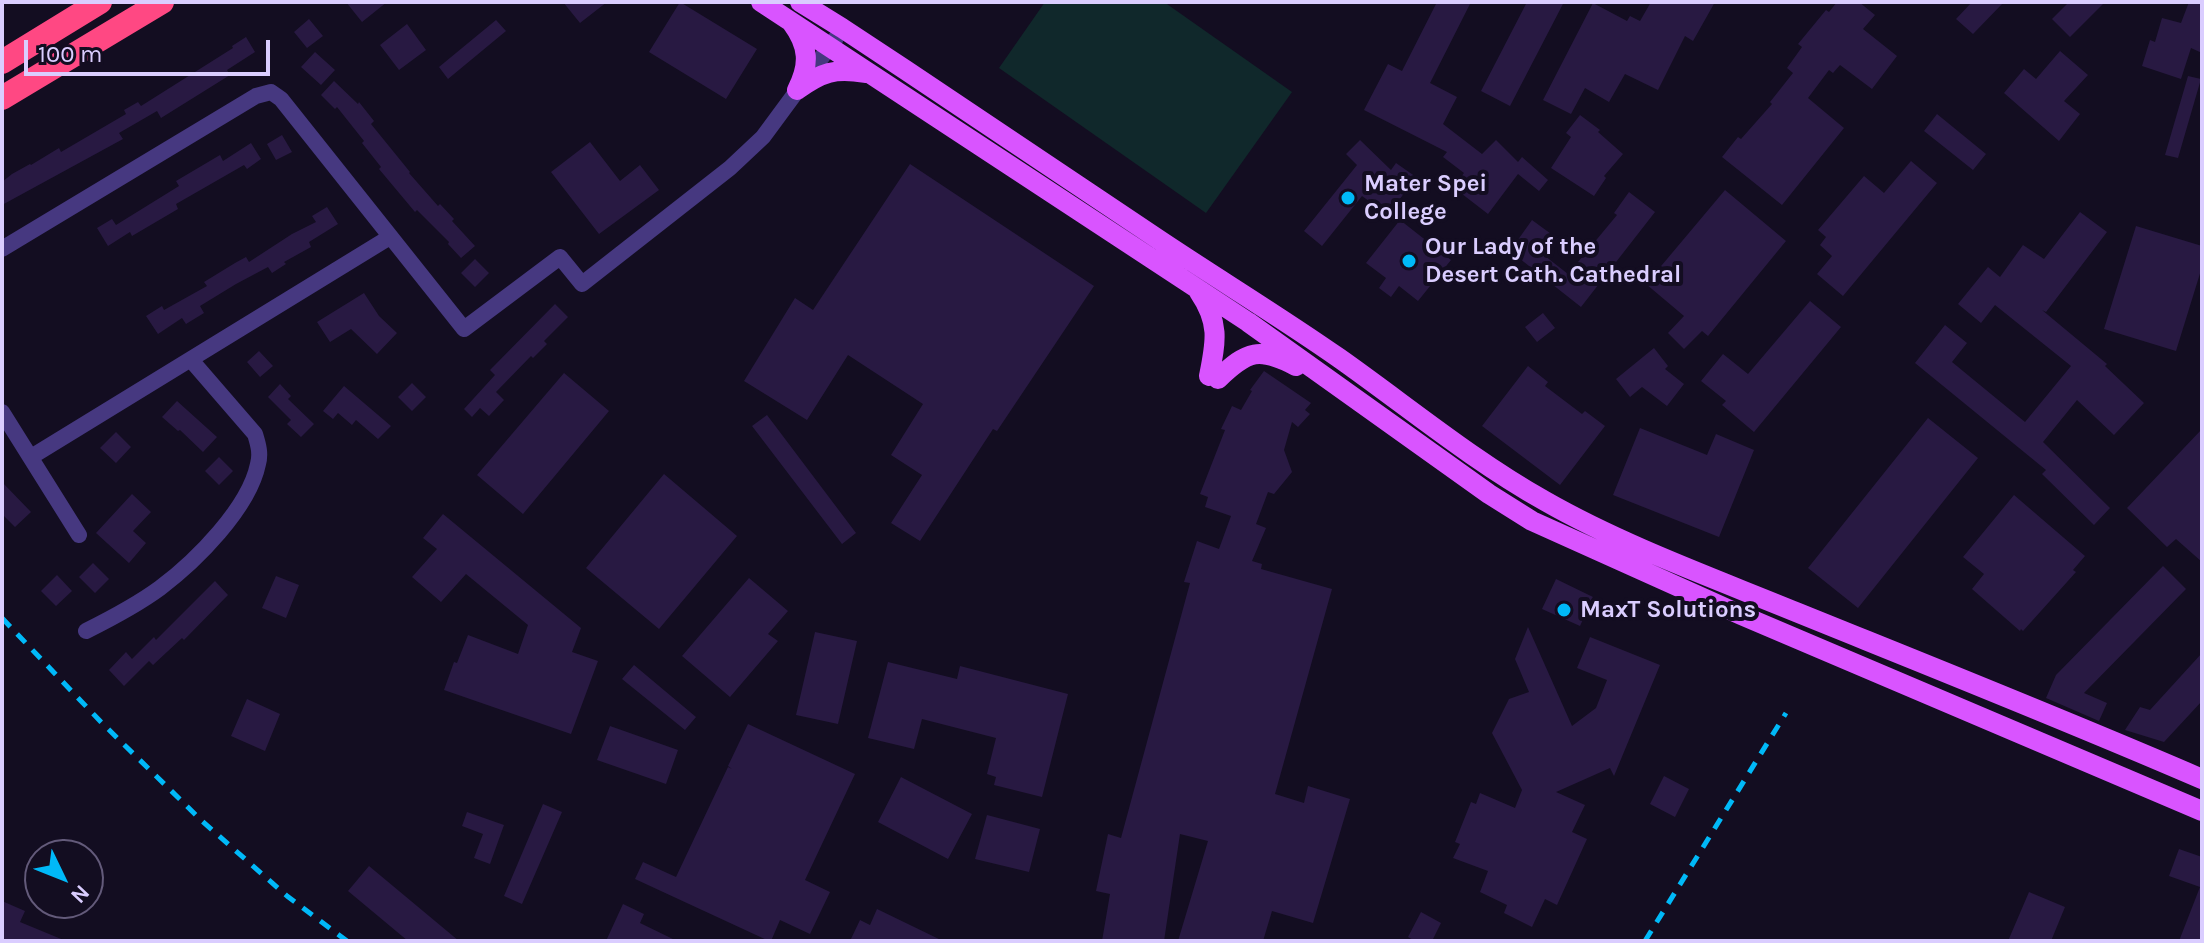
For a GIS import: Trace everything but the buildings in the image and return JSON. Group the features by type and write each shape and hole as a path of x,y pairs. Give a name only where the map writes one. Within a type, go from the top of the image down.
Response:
{"highway":[{"path":"2,62 100,2"},
{"path":"2,98 162,2"}],"main road":[{"path":"761,2 1325,375 1489,494 1532,521 1727,609 2202,811"},
{"path":"800,2 1340,359 1500,474 1573,516 1685,567 2202,779"},
{"path":"790,21 802,39 805,51 804,75 797,90"},
{"path":"797,90 811,80 836,70 869,73"},
{"path":"1197,289 1210,309 1215,333 1214,378 1241,359 1264,353 1325,375"},
{"path":"1325,375 1340,359"},
{"path":"1907,685 1919,662"},
{"path":"2096,766 2107,738"}],"street":[{"path":"2,249 256,96 271,92 281,99 464,329 560,257 582,284 730,168 763,137 842,28"},
{"path":"31,457 390,237"},
{"path":"86,631 162,587 196,557 231,519 253,481 259,462 255,434 191,360"},
{"path":"2,412 79,535"}],"green space":[{"path":"1045,2 1164,2 1292,92 1206,213 999,68"}],"railway":[{"path":"2,618 101,722 202,821 287,896 347,941"},
{"path":"1645,941 1786,713"}],"place":[{"name":"Mater Spei College","path":"1348,198"},
{"name":"Our Lady of the Desert Cath. Cathedral","path":"1409,261"},
{"name":"MaxT Solutions","path":"1564,610"}]}
